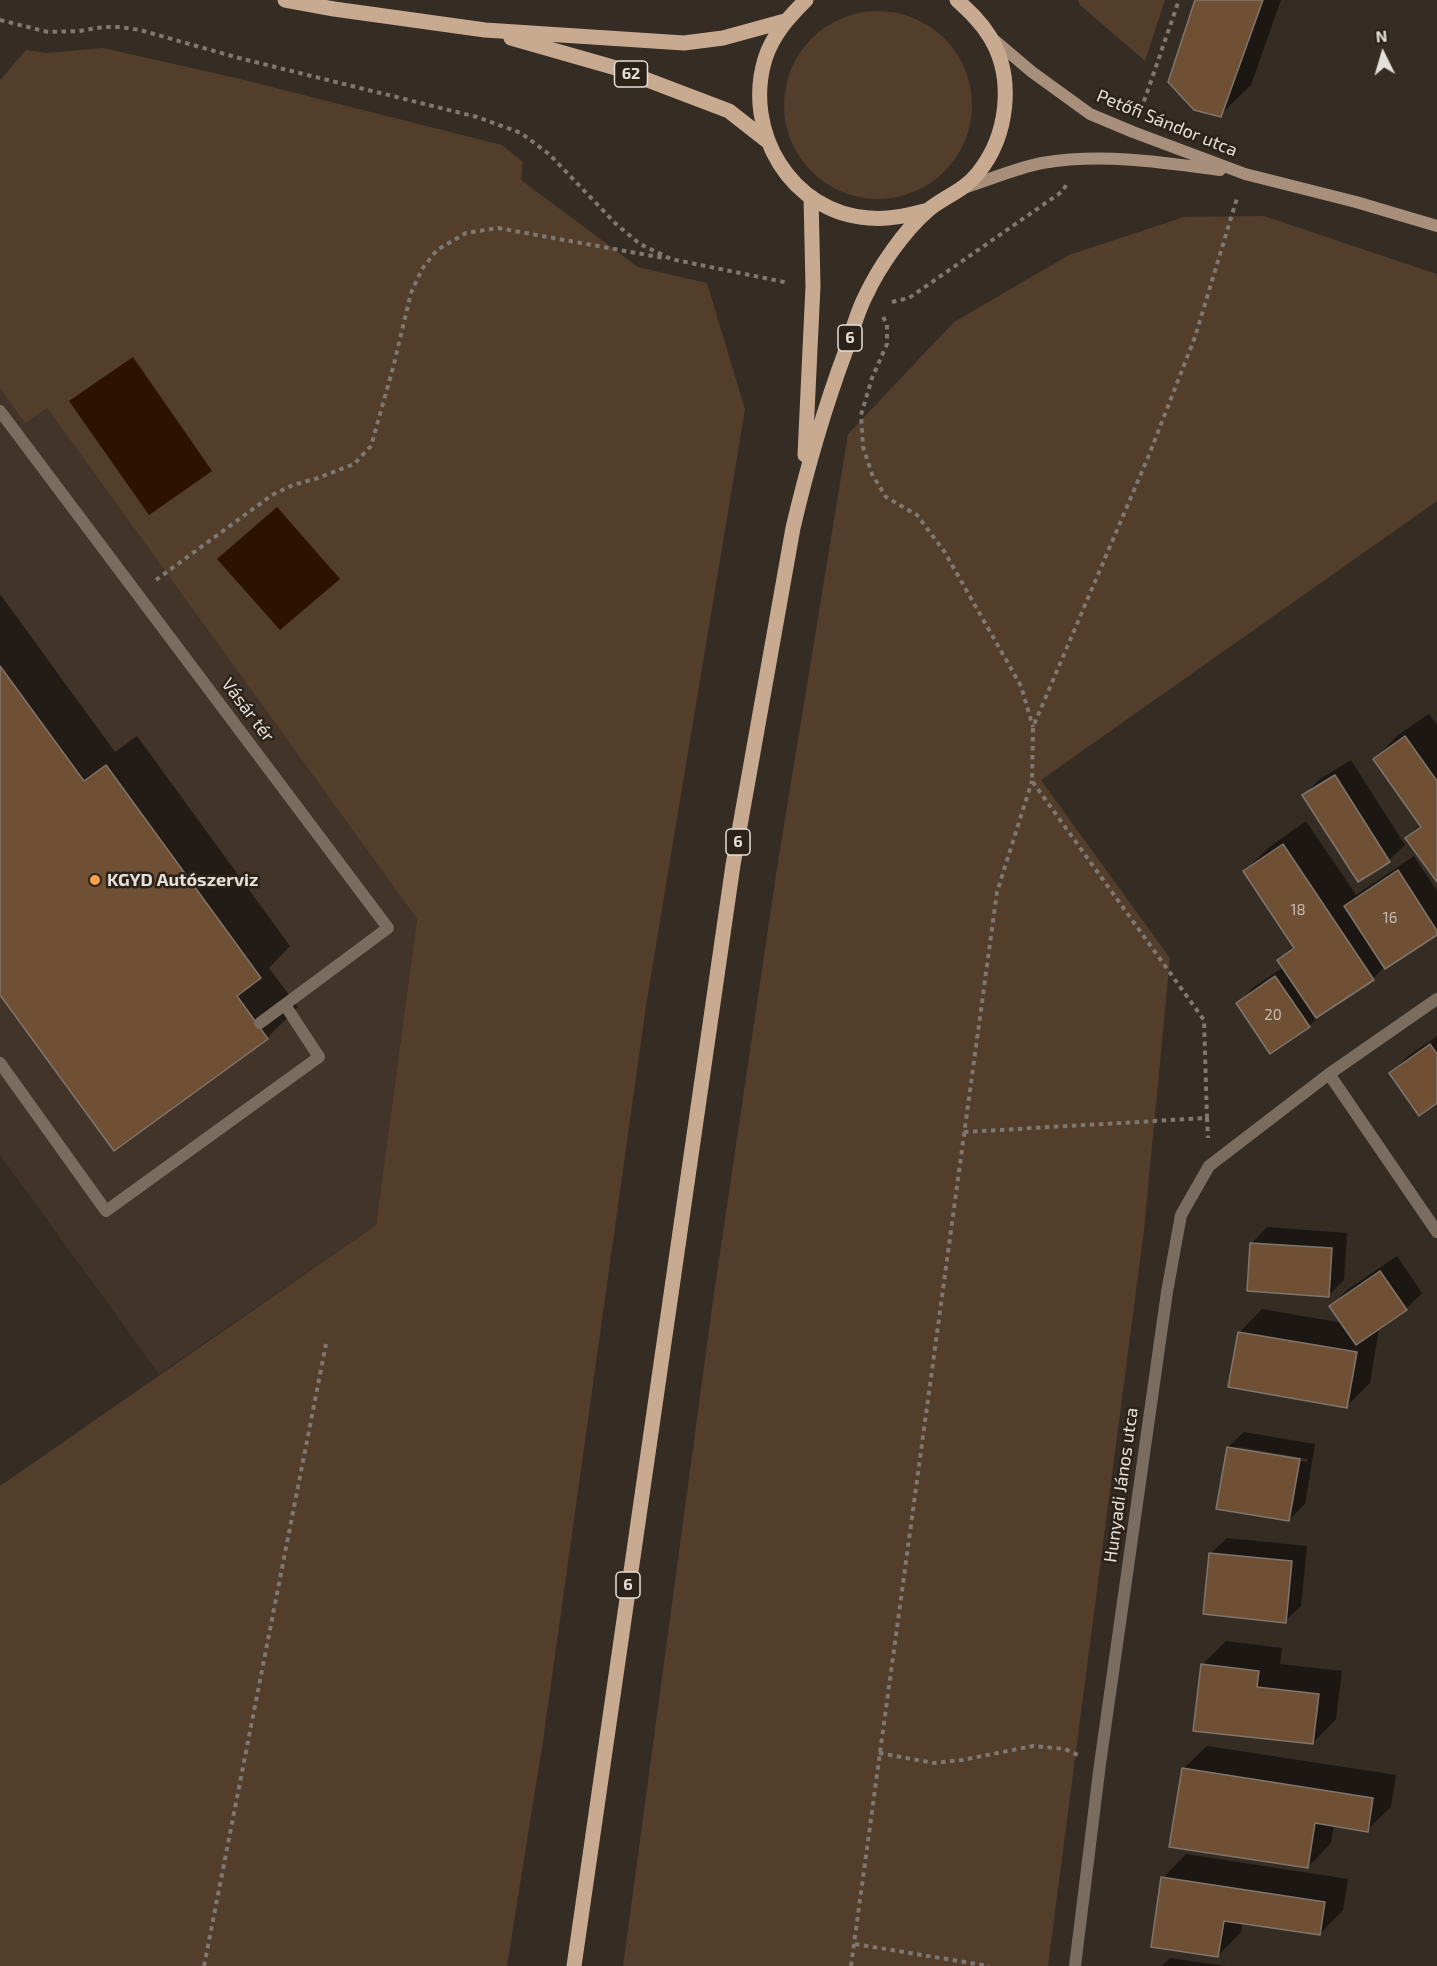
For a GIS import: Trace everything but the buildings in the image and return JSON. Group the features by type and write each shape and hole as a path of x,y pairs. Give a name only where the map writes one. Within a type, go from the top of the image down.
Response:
{"main road":[{"name":"62","path":"285,0 485,30 684,43 723,38 785,21"},
{"name":"6","path":"806,0 785,21 765,57 760,78 759,99 766,140 774,157 785,172 811,197 838,212 868,218 898,218 928,210 963,188 978,172 999,135 1004,113 1005,88 1001,62 991,38 968,5 957,0"},
{"name":"62","path":"485,30 616,69 729,111 766,140"},
{"name":"6","path":"804,482 813,286 811,197"},
{"name":"6","path":"574,1966 733,865 793,528 829,395 865,295 885,261 928,210"}],"street":[{"name":"Petőfi Sándor utca","path":"991,38 1032,72 1090,114 1245,174 1437,225"},
{"name":"Petőfi Sándor utca","path":"963,188 1041,164 1079,160 1131,159 1245,174"},
{"name":"Vásár tér","path":"0,411 388,928 260,1023"},
{"name":"Hunyadi János utca","path":"1075,1966 1100,1764 1169,1281 1181,1215 1209,1166 1329,1074 1437,999"},
{"path":"0,1062 106,1211 319,1057 285,1005"},
{"path":"1329,1074 1437,1232"}],"path":[{"path":"1133,132 1179,0"},
{"path":"0,20 48,32 120,27 140,30 239,58 477,117 521,133 549,154 616,224 640,244 671,259"},
{"path":"888,303 909,298 1063,191 1079,160"},
{"path":"1033,728 1149,455 1195,337 1245,174"},
{"path":"138,593 272,495 293,484 318,478 354,464 371,446 411,293 422,269 437,250 466,233 498,228 671,259 782,283 813,286"},
{"path":"851,1966 998,892 1032,781 1033,728 1021,686 944,551 917,515 886,497 872,474 863,447 861,415 872,378 887,344 887,324 882,315"},
{"path":"1032,781 1204,1020 1209,1166"},
{"path":"964,1132 1207,1118"},
{"path":"204,1966 326,1344"},
{"path":"879,1753 934,1763 1033,1746 1065,1749 1100,1764"},
{"path":"855,1944 989,1966"}],"shaded area":[{"path":"1078,0 1165,0 1145,61 1080,5"},
{"path":"869,11 887,11 922,22 938,32 951,45 965,69 972,105 965,141 951,165 938,178 905,195 887,199 869,199 834,188 818,178 805,165 788,132 784,114 784,96 795,61 805,45 818,32 851,15"},
{"path":"103,48 236,78 502,145 523,162 521,180 638,267 707,283 745,409 646,1006 543,1741 507,1966 0,1966 0,1486 376,1225 417,919 47,408 25,423 0,388 0,80 26,50 47,53"},
{"path":"1264,216 1437,274 1437,501 1041,780 1170,958 1144,1230 1048,1966 623,1966 713,1300 777,868 848,434 954,322 1069,255 1184,217"},
{"path":"133,357 212,471 149,515 69,401"},
{"path":"0,388 25,422 47,408 417,919 376,1225 159,1374 0,1155"},
{"path":"277,507 340,579 280,630 217,559"}],"place":[{"name":"KGYD Autószerviz","path":"95,880"}]}
